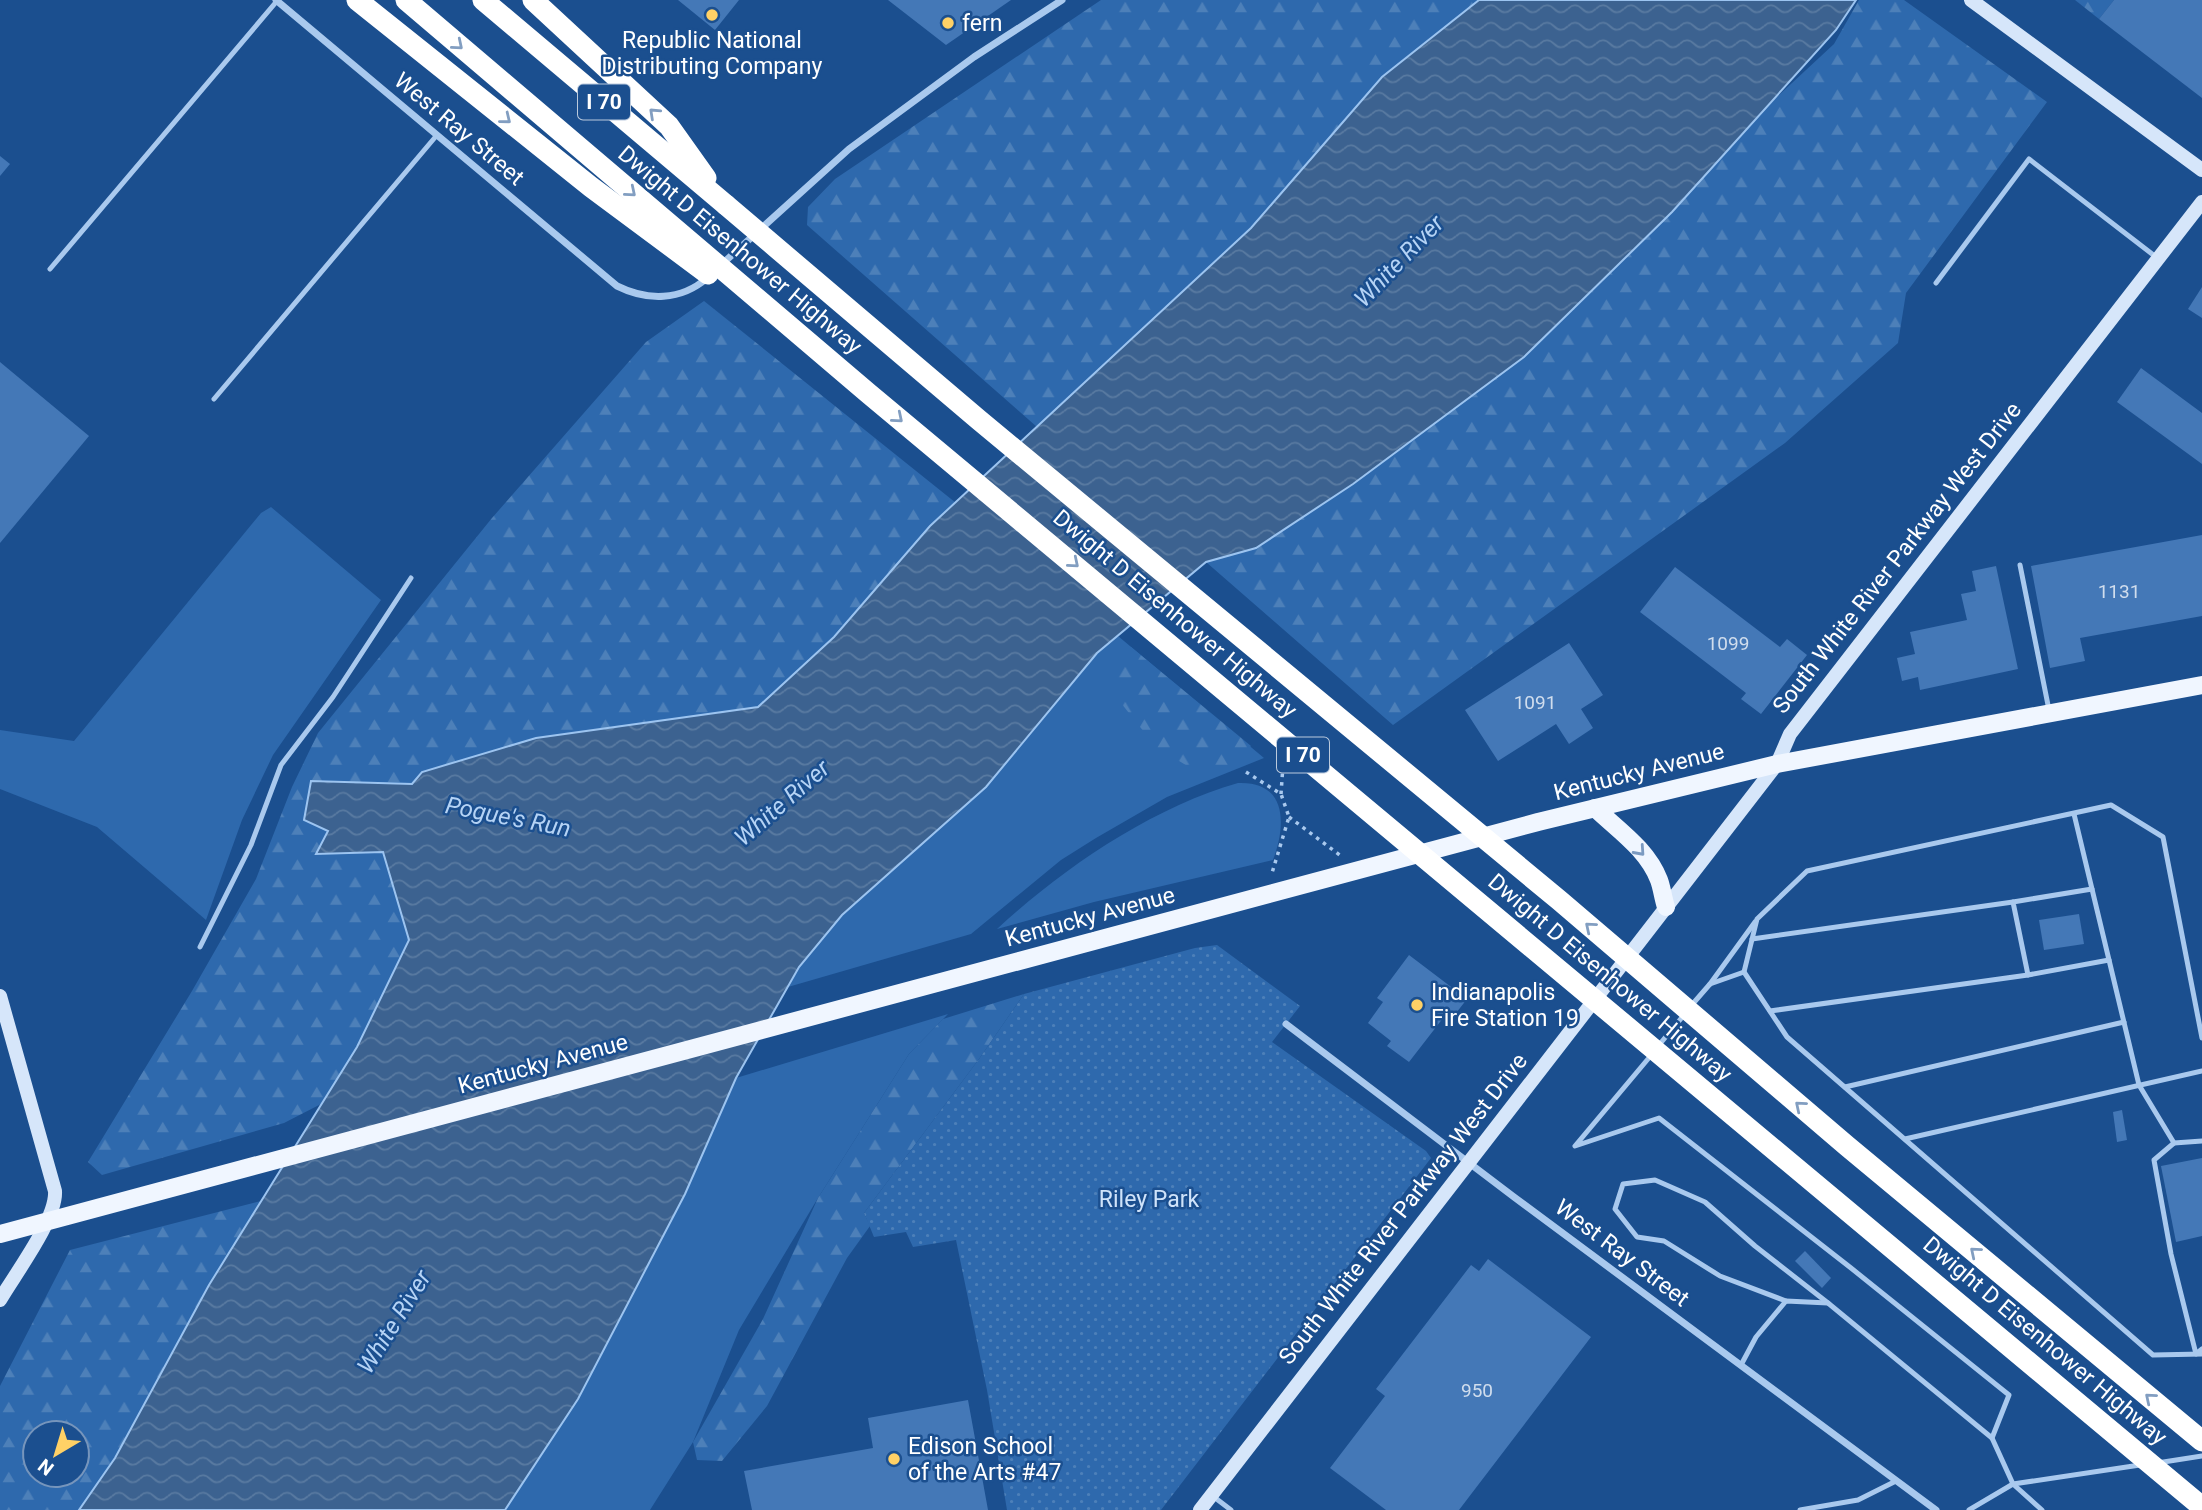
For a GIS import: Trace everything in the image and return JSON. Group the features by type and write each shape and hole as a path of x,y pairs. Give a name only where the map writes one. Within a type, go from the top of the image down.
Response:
{"highway":[{"path":"357,0 591,187 869,393"},
{"name":"Dwight D Eisenhower Highway","path":"407,0 869,393 2202,1507"},
{"name":"Dwight D Eisenhower Highway","path":"483,0 979,420 1538,882 1847,1146 2202,1441"},
{"path":"533,0 669,126 726,205"}],"main road":[{"name":"Kentucky Avenue","path":"0,1234 1595,808 1777,764 2202,685"},
{"path":"1595,808 1644,854 1659,879 1666,907"}],"street":[{"name":"West Ray Street","path":"277,0 617,286 630,293 655,297 682,293 696,287 849,149 974,57 1062,0"},
{"path":"1971,0 2202,170"},
{"name":"South White River Parkway West Drive","path":"1200,1510 1777,764 1790,734 2202,202"},
{"path":"0,996 55,1191 55,1200 47,1221 0,1300"},
{"name":"West Ray Street","path":"1286,1024 1468,1163 1936,1510"}],"lane":[{"path":"50,269 277,0"},
{"path":"214,399 437,135"},
{"path":"1936,283 2029,159 2158,259"},
{"path":"2020,565 2050,713"},
{"path":"200,947 251,845 281,765 333,697 411,578"},
{"path":"1992,1438 2009,1395 1659,1118 1575,1146 1710,984 1757,919 1807,871 2111,805 2163,837 2202,1038"},
{"path":"2074,814 2139,1085 2174,1143"},
{"path":"1752,939 2092,889"},
{"path":"2013,902 2028,975"},
{"path":"1757,919 1744,972 1787,1037 2153,1355 2200,1353 2171,1254 2154,1160 2174,1143 2202,1141"},
{"path":"1770,1011 2028,975 2109,960"},
{"path":"1710,984 1744,972"},
{"path":"1845,1087 2124,1021"},
{"path":"1905,1139 2202,1070"},
{"path":"1828,1303 1786,1301 1720,1276 1664,1241 1637,1237 1615,1209 1623,1184 1655,1180 1705,1202 1755,1246 1828,1303 1992,1438 2013,1484 2042,1510"},
{"path":"1741,1365 1756,1337 1786,1301"},
{"path":"1969,1510 2013,1484 2202,1456"},
{"path":"1800,1510 1858,1500 1896,1480"},
{"path":"1211,1495 1231,1510"}],"path":[{"path":"1283,754 1281,794 1289,817 1359,870"},
{"path":"1246,772 1281,794"},
{"path":"1265,896 1289,817"}],"green space":[{"path":"1101,0 1479,0 1382,77 1251,228 1037,427 807,225 808,207 835,179"},
{"path":"1859,0 1904,0 2047,102 1906,293 1898,343 1785,443 1393,725 1206,562 1256,548 1353,484 1524,357 1670,214 1762,111 1834,44"},
{"path":"2075,0 2114,0 2099,19"},
{"path":"704,301 956,503 930,526 834,637 758,707 536,738 412,785 311,781 308,800 383,852 409,939 357,1047 321,1104 284,1123 102,1175 88,1162 192,991 256,879 292,787 318,733 492,518 646,342"},
{"path":"271,507 381,600 273,755 242,820 206,920 97,827 0,789 0,730 74,741 261,513"},
{"path":"1118,636 1264,758 1167,797 1096,838 1061,860 971,934 788,987 799,966 842,915 986,787 1097,653"},
{"path":"1131,647 1251,746 1230,768 1194,770 1156,747 1121,703 1116,674"},
{"path":"1238,783 1254,784 1266,789 1279,808 1280,833 1273,860 1094,902 997,929 1050,884 1110,842 1173,808"},
{"name":"Riley Park","path":"1217,945 1300,1006 1272,1042 1426,1151 1431,1158 1161,1510 1007,1510 987,1390 956,1240 913,1247 906,1232 874,1237 864,1213 1024,994 1195,948"},
{"path":"1024,994 864,1213 870,1226 847,1258 767,1406 722,1461 697,1460 693,1442 763,1319 818,1198 909,1054 943,1019"},
{"path":"948,1014 909,1054 818,1198 739,1330 693,1442 650,1510 505,1510 578,1399 685,1194 736,1078"},
{"path":"261,1201 209,1285 115,1458 79,1510 0,1510 0,1386 70,1250"}],"water":[{"path":"1479,0 1856,0 1836,30 1672,212 1524,357 1353,484 1256,548 1206,562 1097,653 986,787 842,915 799,967 736,1078 685,1194 578,1399 505,1510 79,1510 115,1458 209,1285 357,1047 409,940 383,852 316,854 328,831 304,820 311,781 412,784 422,772 536,738 758,707 834,637 930,526 1251,228 1382,77"}],"building":[{"name":"Republic National Distributing Company","path":"678,0 739,0 715,30"},
{"name":"fern","path":"888,0 1011,0 946,45"},
{"path":"2114,0 2202,0 2202,98 2099,19"},
{"path":"0,156 10,164 0,176"},
{"path":"2202,287 2202,318 2188,309"},
{"path":"0,362 89,436 0,543"},
{"path":"2141,368 2202,413 2202,464 2117,402"},
{"path":"2202,535 2202,616 2080,638 2085,661 2050,668 2031,566"},
{"path":"1996,566 2018,669 1920,690 1918,677 1902,681 1897,658 1915,654 1910,632 1967,620 1961,594 1976,591 1972,571"},
{"path":"1675,567 1780,647 1787,639 1807,655 1761,714 1741,699 1746,693 1640,612"},
{"path":"1569,643 1603,695 1581,709 1593,728 1569,744 1556,724 1498,761 1465,710"},
{"path":"2079,914 2084,944 2044,950 2039,920"},
{"path":"1409,955 1467,999 1453,1017 1447,1013 1409,1062 1387,1046 1391,1041 1368,1023 1383,1002 1377,998"},
{"path":"2122,1110 2127,1140 2117,1142 2113,1112"},
{"path":"2202,1158 2202,1236 2176,1242 2161,1166"},
{"path":"1805,1251 1831,1278 1822,1288 1795,1261"},
{"path":"1488,1259 1591,1337 1459,1510 1386,1510 1330,1468 1385,1396 1376,1389 1471,1265 1479,1271"},
{"name":"Edison School of the Arts #47","path":"968,1400 988,1510 752,1510 744,1471 873,1448 868,1418"}],"place":[{"name":"Republic National Distributing Company","path":"712,15"},
{"name":"fern","path":"948,23"},
{"name":"Indianapolis Fire Station 19","path":"1417,1005"},
{"name":"Edison School of the Arts #47","path":"894,1459"}],"water label":[{"name":"White River","path":"1399,261"},
{"name":"White River","path":"782,803"},
{"name":"Pogue's Run","path":"508,817"},
{"name":"White River","path":"394,1322"}]}
